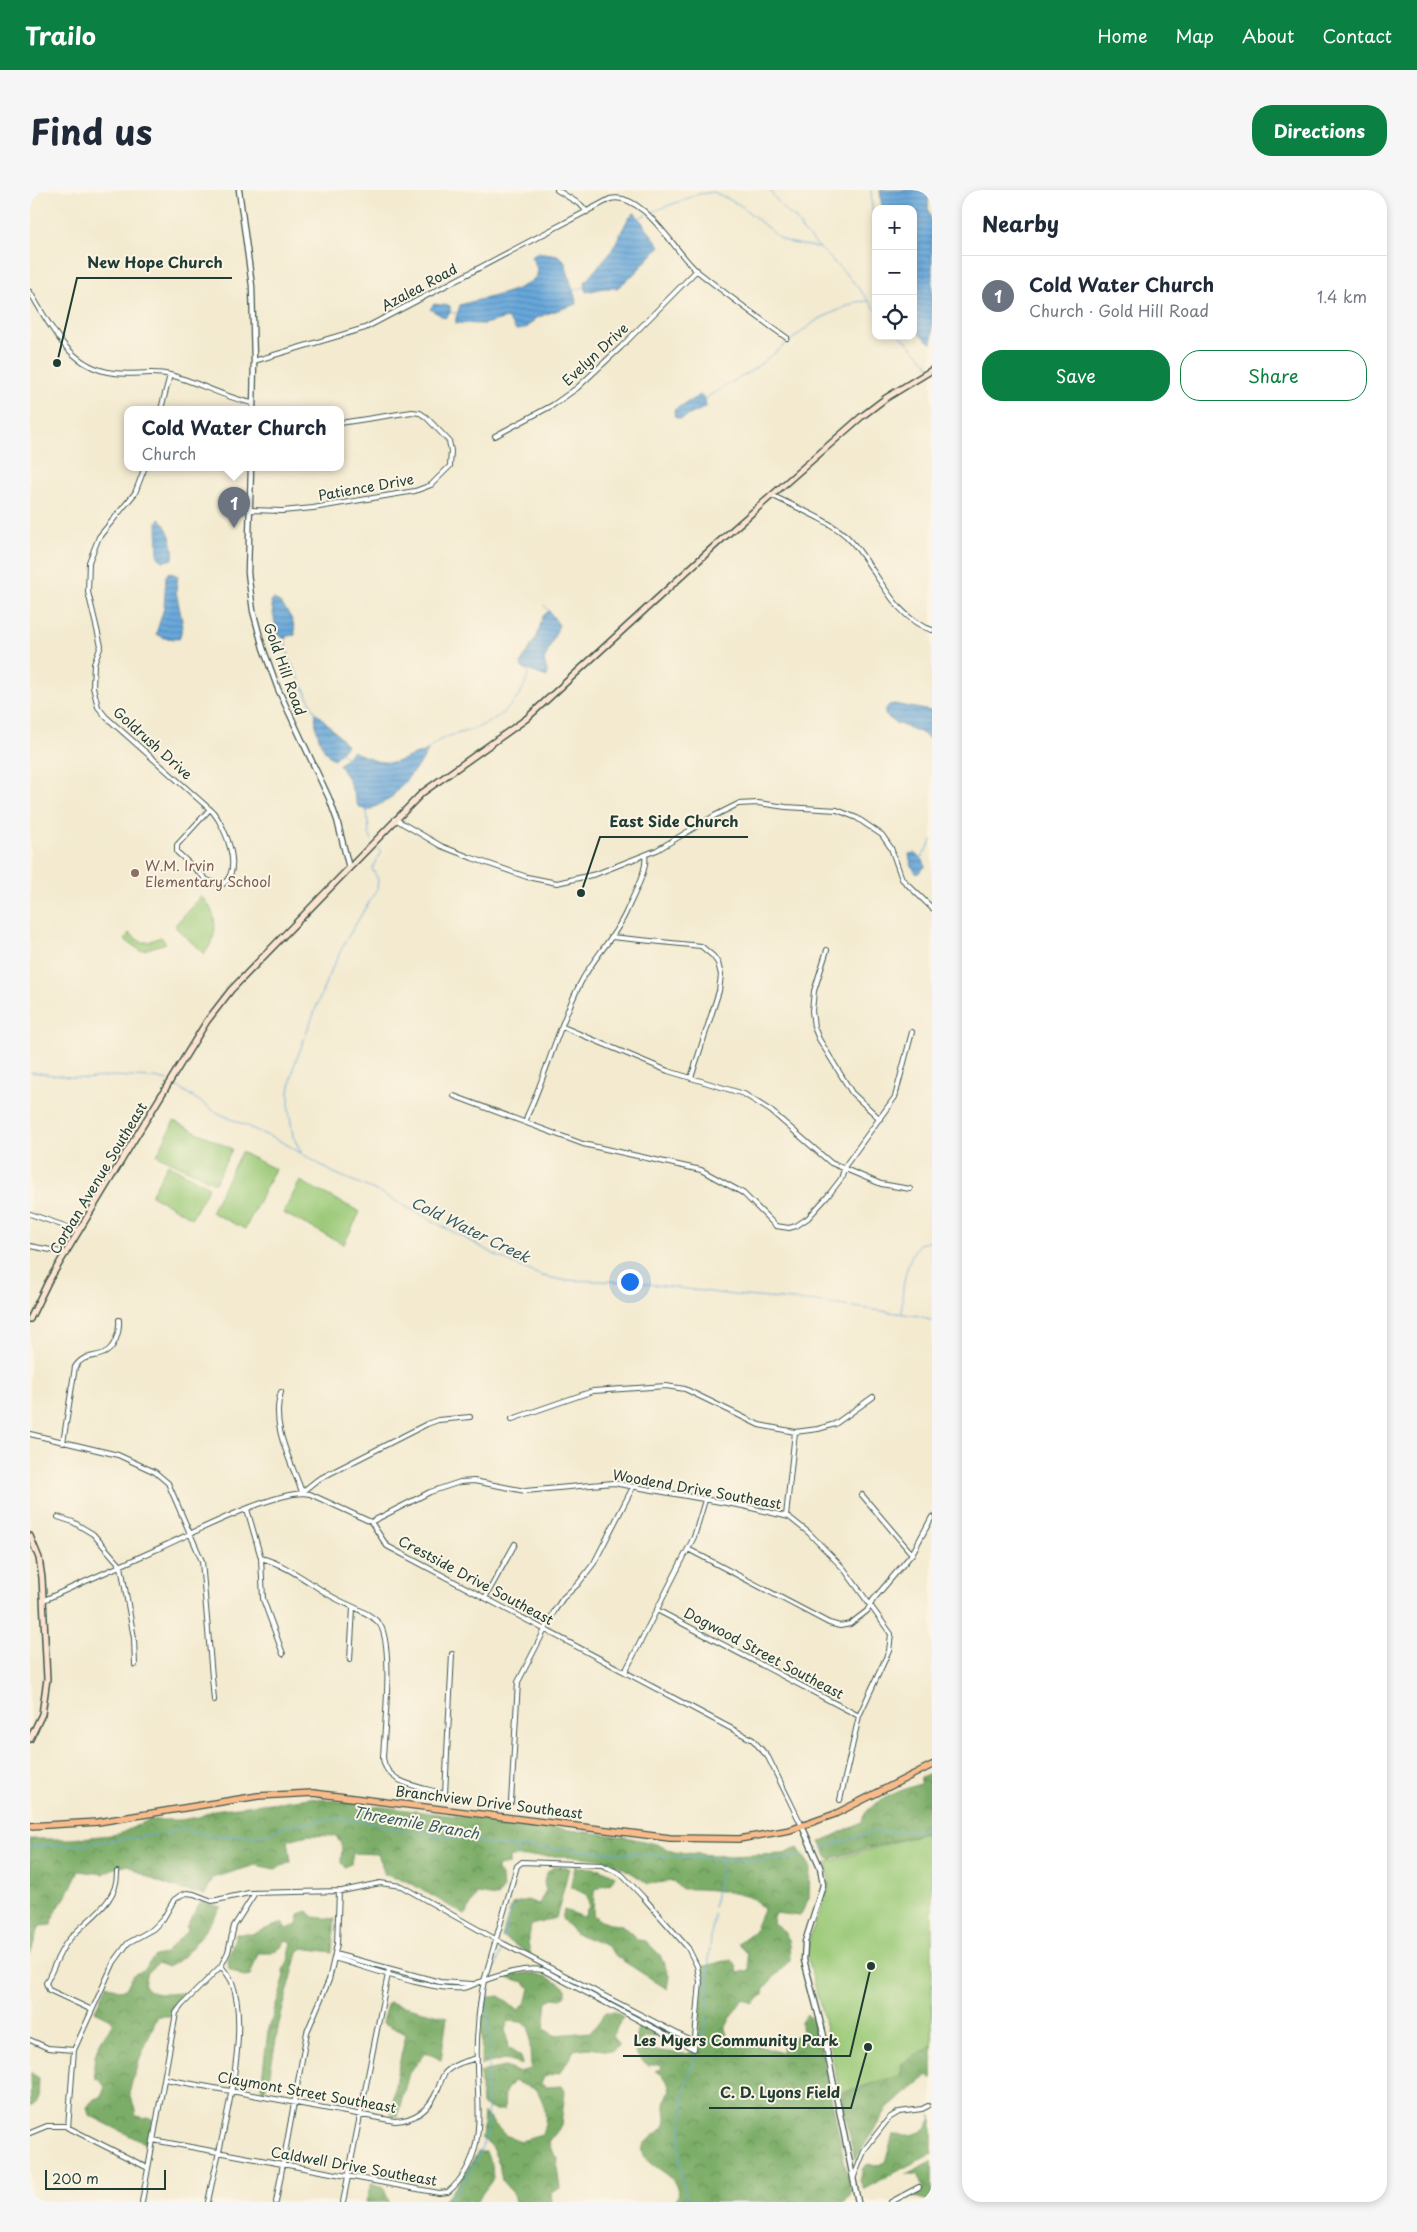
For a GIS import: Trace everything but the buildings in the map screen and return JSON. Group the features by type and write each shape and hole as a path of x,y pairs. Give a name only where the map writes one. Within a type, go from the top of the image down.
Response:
{"main road":[{"name":"Corban Avenue Southeast","path":"30,1319 48,1282 173,1076 207,1021 231,990 434,783 526,719 771,495 875,406 932,370"},
{"path":"30,1536 39,1558 44,1600 47,1692 42,1714 30,1739"},
{"name":"Branchview Drive Southeast","path":"30,1826 106,1822 258,1796 294,1793 338,1796 670,1838 740,1839 802,1826 854,1806 932,1765"}],"street":[{"path":"30,292 58,338 83,362 115,374 155,372 170,375 240,401 253,403 252,286 240,190"},
{"path":"557,190 581,205 587,212"},
{"name":"Azalea Road","path":"254,361 365,328 614,197 625,197 656,220 697,270 717,284 746,310 787,338"},
{"name":"Evelyn Drive","path":"495,436 553,405 577,388 621,347 697,270"},
{"path":"162,406 170,375"},
{"name":"Patience Drive","path":"250,510 293,510 415,491 434,483 450,466 451,451 449,441 441,431 420,413 412,412 344,422"},
{"name":"Goldrush Drive","path":"143,471 135,493 98,538 89,562 88,592 101,646 94,664 93,687 98,707 106,717 210,810 221,822 227,836 231,874 228,880 222,884 208,881 177,852 177,845 210,810"},
{"name":"Gold Hill Road","path":"251,471 248,573 258,632 278,689 329,798 349,868"},
{"path":"771,495 834,528 851,540 906,617 922,627 932,630"},
{"path":"396,820 441,846 508,871 550,882 577,880 644,856 663,847 724,810 738,804 758,803 786,807 837,810 857,818 882,835 891,848 902,880 911,891 932,908"},
{"path":"526,1122 580,982 625,915 645,866 644,856"},
{"path":"612,937 701,946 718,963 721,975 719,991 690,1078"},
{"path":"827,950 814,991 812,1011 814,1027 819,1039 852,1093 880,1119"},
{"path":"563,1027 635,1059 690,1078 736,1091 757,1101 824,1158 844,1170 881,1184 910,1189"},
{"path":"454,1096 583,1144 689,1167 707,1173 743,1193 772,1223 783,1228 796,1226 808,1218 836,1185 844,1170 895,1097 912,1032"},
{"path":"30,1214 79,1231"},
{"path":"30,1246 66,1252"},
{"path":"63,1443 75,1367 83,1357 103,1354 108,1350 120,1329 119,1320"},
{"path":"512,1419 593,1391 666,1386 685,1389 759,1425 795,1432 818,1430 836,1424 873,1397"},
{"path":"281,1392 278,1401 280,1428 284,1446 302,1492 371,1522"},
{"path":"44,1600 247,1509 302,1492 317,1480 427,1424 438,1420 470,1417"},
{"path":"786,1516 795,1432"},
{"path":"30,1434 118,1455 163,1477 174,1493 202,1560 214,1700"},
{"name":"Woodend Drive Southeast","path":"371,1522 430,1492 460,1482 483,1482 525,1492 558,1490 606,1483 744,1506 786,1516 809,1533 833,1556 890,1631 892,1639 889,1651 860,1716 840,1800"},
{"path":"511,1802 516,1688 523,1670 563,1598 578,1584 594,1563 633,1487"},
{"path":"862,1496 912,1554"},
{"path":"625,1672 688,1549 700,1520 705,1500"},
{"path":"247,1509 261,1558 263,1599 283,1654"},
{"path":"58,1517 73,1522 93,1534 121,1566 134,1638 135,1666"},
{"path":"688,1549 834,1625 846,1625 854,1622 867,1611 912,1554 932,1517"},
{"name":"Crestside Drive Southeast","path":"371,1522 387,1546 733,1728 759,1745 768,1757 802,1826"},
{"path":"485,1598 515,1544"},
{"path":"261,1558 312,1582 330,1596 378,1622 386,1638 388,1651 382,1758 385,1769 398,1780 445,1794 452,1654"},
{"path":"350,1660 353,1608"},
{"name":"Dogwood Street Southeast","path":"657,1610 860,1716"},
{"path":"802,1826 820,1866 823,1885 805,1942 804,1960 823,2032 858,2202"},
{"name":"Caldwell Drive Southeast","path":"154,2140 439,2193 446,2193 452,2189 470,2163 476,2146 480,2116 477,2058 480,2004 484,1980 519,1864 596,1864 625,1877 694,1956 700,1982 695,2043"},
{"path":"92,2010 49,1990 46,1984 66,1943 105,1906 114,1886 117,1872"},
{"path":"68,2128 74,2050 120,1953 132,1940 157,1926 178,1896 187,1893 212,1901 236,1894 339,1891 380,1883 401,1886 497,1940 695,2043 694,2049 543,1970 524,1969 474,1984 447,1984 388,1971 335,1956"},
{"path":"276,2202 307,2032 326,1989 335,1956 339,1891"},
{"path":"148,2202 142,2201 176,2013 182,2004 221,1966 228,1952 234,1926 255,1893"},
{"path":"208,2202 230,2091 238,2038 237,2008 232,1982 221,1966"},
{"path":"343,2202 388,1971"},
{"path":"30,2040 48,2048 74,2050"},
{"name":"Claymont Street Southeast","path":"165,2079 360,2115 409,2120 418,2116 430,2106 442,2078 450,2069 477,2058"},
{"path":"854,2179 865,2149 889,2118 899,2112 922,2109 928,2106"},
{"path":"30,2134 47,2126 60,2125 148,2168"},
{"path":"891,2202 919,2187"}],"green space":[{"path":"201,896 211,910 215,925 212,940 204,954 176,928 176,924"},
{"path":"129,933 141,942 148,942 161,937 166,943 141,951 125,940"},
{"path":"174,1121 232,1149 215,1183 157,1155"},
{"path":"241,1152 275,1169 245,1229 211,1212"},
{"path":"168,1164 209,1187 192,1218 151,1195"},
{"path":"300,1181 360,1212 344,1244 283,1213"},
{"path":"932,1773 932,1860 926,1832 829,1859 820,1842 862,1822 864,1815 876,1803 894,1793 920,1784 921,1778"},
{"path":"310,1798 626,1837 656,1844 674,1852 724,1856 784,1854 798,1848 810,1866 809,1898 800,1916 775,1913 773,1923 788,1938 790,1960 764,1988 763,1995 752,2004 743,1999 725,2029 729,2041 742,2048 756,2045 782,2053 784,2040 802,2034 801,2022 807,2014 813,2021 822,2053 851,2194 845,2202 675,2202 679,2193 673,2181 643,2154 645,2143 661,2130 665,2124 665,2102 670,2091 666,2079 655,2071 662,2068 660,2065 648,2065 635,2053 634,2044 638,2027 654,2032 654,2037 643,2038 642,2043 654,2050 686,2054 697,2050 704,1978 702,1967 731,1959 735,1963 738,1973 750,1970 747,1953 738,1943 754,1931 763,1910 754,1900 746,1896 718,1891 682,1889 673,1881 648,1884 631,1872 618,1866 588,1857 509,1857 509,1864 497,1866 497,1870 502,1878 503,1890 497,1897 477,1894 465,1915 407,1881 385,1875 378,1854 353,1853 351,1864 345,1867 341,1863 342,1846 336,1836 308,1835 288,1840 291,1862 275,1869 255,1865 213,1878 205,1894 165,1884 146,1876 129,1865 112,1869 104,1874 79,1871 68,1894 57,1910 52,1925 40,1926 30,1954 30,1839 72,1839 119,1834 149,1820 180,1820 199,1817 214,1810"},
{"path":"925,1833 932,1860 932,2046 901,2064 901,2075 840,2093 826,2028 807,1955 811,1934 829,1886 827,1862"},
{"path":"575,1866 601,1869 615,1876 610,1884 601,1886 594,1892 593,1914 600,1921 622,1925 638,1940 646,1941 660,1955 669,1976 667,1989 617,1957 607,1946 575,1933 562,1919 564,1910 584,1917 589,1906 587,1895 571,1887"},
{"path":"553,1867 569,1868 556,1918 531,1925 528,1943 531,1955 502,1937 512,1904 527,1900 539,1904 546,1890 545,1877"},
{"path":"201,1902 221,1907 197,1941 183,1956 167,1967 158,1963 146,1975 144,1985 151,1992 161,1994 184,1993 174,2006 172,2016 158,2016 133,2078 130,2093 136,2116 153,2119 148,2145 89,2115 87,2107 94,2099 101,2097 105,2087 100,2080 95,2078 95,2056 103,2037 112,2025 111,2019 95,2011 107,1985 118,1990 126,1989 133,1975 143,1970 155,1956 164,1954 187,1931 186,1927"},
{"path":"308,1911 314,1917 335,1919 332,1952 302,1948 298,1953 279,2023 269,2078 264,2092 261,2087 268,2031 284,1980 283,1970 288,1961 292,1942 285,1940 283,1946 272,1953 258,1953 250,1976 244,1977 229,1969 228,1959 236,1934 252,1934 282,1923 286,1929 297,1925 299,1914"},
{"path":"525,1973 547,1977 566,1989 566,1995 560,1999 553,1998 547,2002 544,2029 554,2035 591,2032 606,2012 615,2012 623,2017 612,2036 619,2046 612,2051 588,2048 574,2050 561,2072 544,2077 541,2084 546,2087 562,2086 565,2091 561,2126 549,2142 558,2159 557,2168 560,2188 551,2194 552,2202 515,2202 513,2193 502,2181 499,2163 490,2144 482,2139 484,2113 505,2135 521,2141 542,2135 544,2128 545,2112 537,2090 513,2081 505,2092 504,2110 494,2110 482,2105 480,2072 505,2067 518,2072 531,2069 529,2026 521,2022 509,2021 505,2028 508,2048 521,2057 522,2065 505,2059 481,2065 484,1998 500,1996 519,2010 527,2001 530,1988 524,1982 506,1977"},
{"path":"388,2002 447,2017 441,2060 426,2052 409,2073 397,2117 391,2116 396,2078 406,2034 382,2022"},
{"path":"932,2027 932,2079 927,2076 887,2109 855,2160 841,2094 862,2088 903,2069 901,2060"},
{"path":"30,2072 39,2078 38,2101 31,2107"},
{"path":"932,2115 932,2153 864,2189 860,2181 863,2168 868,2164 876,2166 885,2162 893,2135 918,2133 927,2127"},
{"path":"478,2152 486,2152 492,2165 493,2179 476,2202 441,2202 456,2187"},
{"path":"932,2161 932,2202 915,2197 923,2188 917,2174 906,2174"},
{"path":"371,2184 383,2186 389,2202 366,2202"}],"water":[{"path":"880,190 929,190 928,208 932,224 932,344 917,332 917,205 882,205"},
{"path":"635,213 660,246 634,274 617,288 604,288 586,292 585,282 612,250 629,217"},
{"path":"539,252 557,255 564,260 577,304 539,317 528,327 516,330 507,318 484,324 456,323 460,305 504,293 527,284 538,271 531,256"},
{"path":"434,304 450,306 450,312 445,318 430,309"},
{"path":"700,395 705,399 706,407 681,419 675,417 674,410"},
{"path":"160,519 169,532 173,549 173,559 163,561 158,557 157,522"},
{"path":"169,572 178,576 176,591 183,626 179,639 164,638 156,634 164,608 166,576"},
{"path":"274,599 289,614 294,625 295,635 287,636 285,639 277,634 271,601"},
{"path":"549,611 559,625 544,661 547,677 522,668 521,663 537,636 543,616"},
{"path":"894,704 932,711 932,741 922,733 896,723 885,715 885,710 889,705"},
{"path":"316,713 347,745 334,759 326,752 319,739 315,718"},
{"path":"428,750 423,760 390,799 367,811 358,806 348,779 339,765 352,751 376,761 393,763"},
{"path":"914,853 925,864 925,867 917,874 911,865 909,854"}],"waterway":[{"path":"769,190 786,212 795,218 802,230 851,279 872,305"},
{"path":"871,190 875,250"},
{"path":"649,213 699,194 714,192 740,205 781,239 820,248"},
{"path":"638,218 646,215"},
{"path":"573,290 585,287"},
{"path":"704,399 754,369 817,320 856,302 869,301"},
{"path":"450,312 459,314"},
{"path":"905,340 931,368"},
{"path":"544,605 549,611"},
{"path":"285,638 289,657 316,714"},
{"path":"427,751 437,742 486,724 503,713 522,690 529,671"},
{"path":"342,752 346,759"},
{"path":"367,810 369,834 372,840"},
{"path":"921,859 932,840"},
{"path":"301,1152 293,1136 289,1110 289,1092 294,1066 327,979 346,940 377,889 378,879 372,869 381,852 374,844"},
{"name":"Cold Water Creek","path":"30,1072 85,1079 111,1076 154,1078 168,1081"},
{"name":"Cold Water Creek","path":"172,1083 216,1112 286,1144 334,1173 379,1192 505,1260 542,1276 563,1280 633,1282 733,1295 816,1302 919,1316 932,1321"},
{"path":"902,1313 903,1286 910,1259 919,1244 932,1241"},
{"name":"Threemile Branch","path":"30,1846 78,1845 170,1833 177,1828 183,1828 203,1835 258,1836 271,1834 283,1826 338,1818 504,1846 757,1861 786,1859 805,1854"},
{"name":"Threemile Branch","path":"822,1848 873,1832 932,1830"},
{"path":"928,1832 932,1855"},
{"path":"517,1848 519,1857"},
{"path":"714,1907 722,1859"},
{"path":"932,1879 932,1886"},
{"path":"504,1938 509,1914 517,1904"},
{"path":"708,2010 709,1954 714,1914"},
{"path":"493,1974 502,1949"},
{"path":"446,2202 457,2191 474,2165 488,2132 486,2087 490,2049 487,2003 490,1984"},
{"path":"689,2202 682,2179 679,2154 684,2113 683,2096 691,2069 702,2043 707,2017"}],"place":[{"name":"New Hope Church","path":"57,363"},
{"name":"Cold Water Church","path":"234,528"},
{"name":"W.M. Irvin Elementary School","path":"135,873"},
{"name":"East Side Church","path":"581,893"},
{"name":"Les Myers Community Park","path":"871,1966"},
{"name":"C. D. Lyons Field","path":"868,2047"}]}
